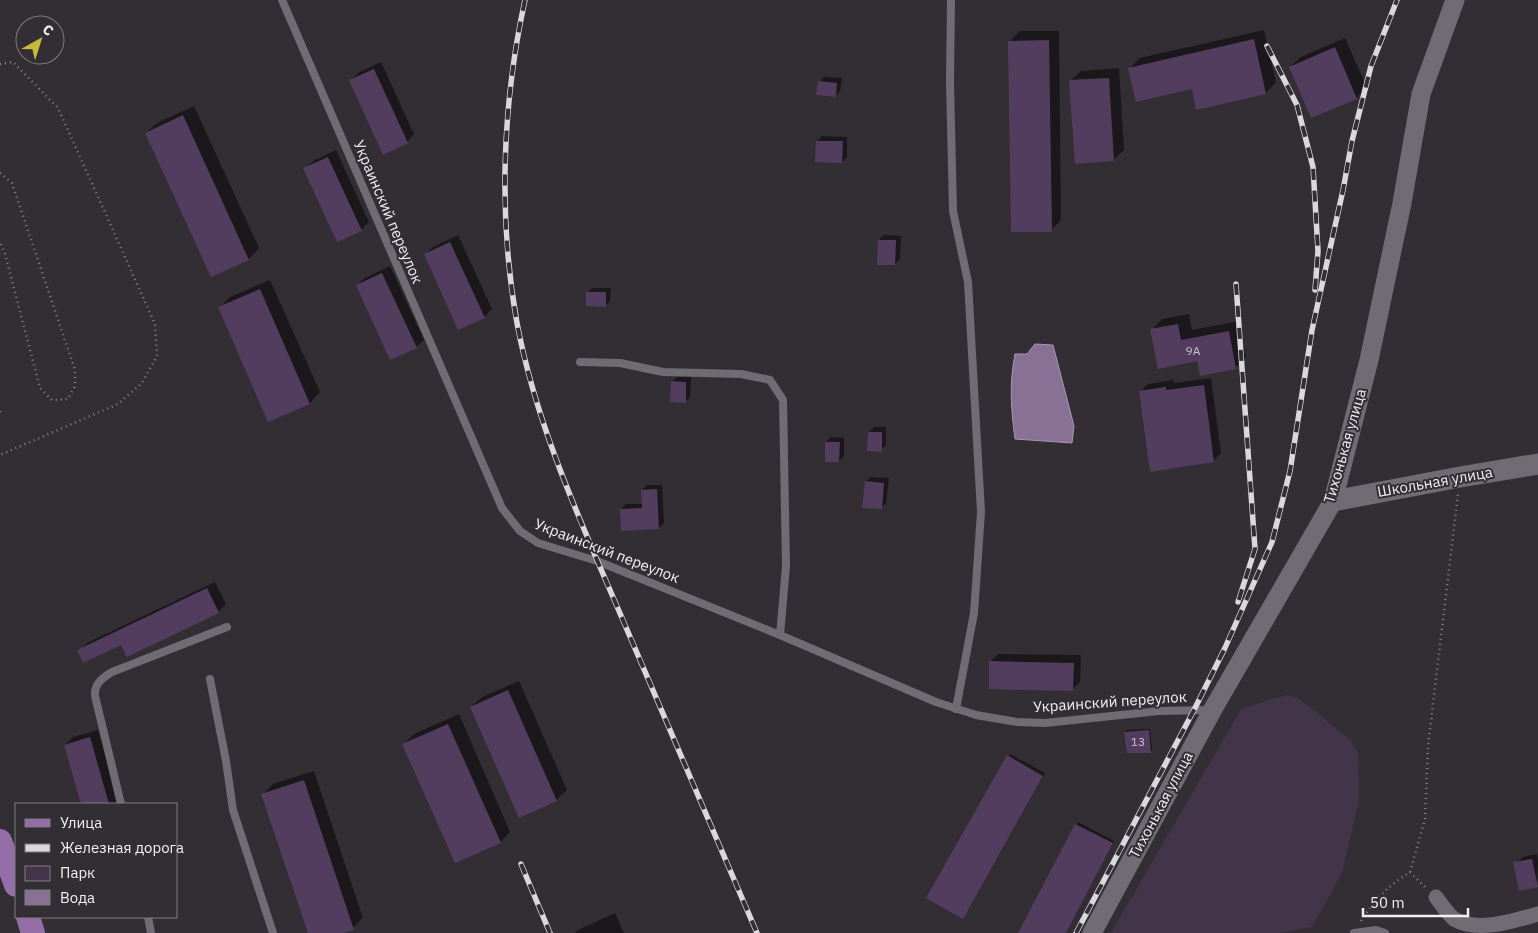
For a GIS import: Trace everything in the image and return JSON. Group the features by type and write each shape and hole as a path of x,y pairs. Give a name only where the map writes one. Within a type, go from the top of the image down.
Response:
{"main road":[{"name":"Школьная улица","path":"1333,501 1538,464"},
{"path":"0,841 15,882"},
{"path":"28,918 33,933"}],"street":[{"name":"Тихонькая улица","path":"1092,933 1213,710 1333,501 1369,360 1402,203 1421,94 1455,0"},
{"path":"1436,897 1454,919 1474,928 1506,923 1538,914"}],"lane":[{"name":"Украинский переулок","path":"282,0 502,508 520,531 538,542 597,561 956,709 995,719 1045,723 1159,711 1213,710"},
{"path":"951,0 950,82 953,211 968,282 981,512 974,613 956,709"},
{"path":"580,362 620,363 663,372 741,374 770,380 783,400 786,479 786,566 780,635"},
{"path":"121,803 94,691 99,680 112,672 227,627"},
{"path":"210,679 226,761 233,810 273,933"},
{"path":"148,918 152,933"},
{"path":"1354,933 1376,930 1385,933"}],"path":[{"path":"0,64 13,62 58,108 155,324 157,356 142,383 118,404 0,456"},
{"path":"0,173 12,182 75,370 75,386 68,399 52,400 40,388 5,254 0,242"},
{"path":"1354,933 1370,907 1390,885 1410,872 1425,819 1428,746 1460,477"},
{"path":"1410,872 1436,897"}],"green space":[{"path":"1286,695 1300,699 1349,739 1358,752 1359,801 1342,873 1312,927 1280,933 1111,933 1241,709"}],"water":[{"path":"1035,344 1053,345 1074,426 1072,443 1015,439 1011,396 1015,354 1027,354"}],"building":[{"path":"1254,39 1266,94 1196,110 1192,89 1136,102 1128,68"},
{"path":"1049,40 1052,232 1011,232 1008,41"},
{"path":"1335,47 1357,99 1311,118 1289,67"},
{"path":"374,69 408,143 383,155 349,80"},
{"path":"1109,78 1114,161 1075,164 1069,80"},
{"path":"818,81 837,83 836,97 816,95"},
{"path":"183,115 249,260 211,277 145,133"},
{"path":"816,141 843,141 842,163 815,162"},
{"path":"328,157 362,231 337,242 303,168"},
{"path":"878,240 896,240 895,265 877,265"},
{"path":"450,242 485,318 458,330 424,254"},
{"path":"382,273 417,348 390,360 356,285"},
{"path":"260,289 310,404 268,422 218,307"},
{"path":"586,292 606,292 606,307 586,306"},
{"path":"1178,324 1181,340 1229,331 1236,369 1200,376 1197,361 1158,369 1150,329"},
{"path":"671,381 686,382 686,403 670,402"},
{"path":"1204,385 1214,462 1150,472 1139,391 1166,387 1166,390"},
{"path":"868,432 882,432 882,452 867,451"},
{"path":"825,442 840,442 839,462 825,462"},
{"path":"865,481 884,483 882,509 862,508"},
{"path":"657,489 659,529 621,531 620,509 642,508 641,490"},
{"path":"207,588 219,613 127,657 121,645 83,663 77,650"},
{"path":"989,661 1074,663 1073,691 989,689"},
{"path":"508,690 557,801 519,818 470,707"},
{"path":"448,724 501,843 455,863 402,744"},
{"path":"1149,730 1151,753 1127,753 1124,732"},
{"path":"90,737 109,803 81,803 64,745"},
{"path":"1007,755 1043,776 963,919 926,898"},
{"path":"304,780 354,930 343,933 308,933 261,794"},
{"path":"1075,824 1113,843 1066,933 1018,933"},
{"path":"1532,859 1538,887 1519,891 1513,862"}],"railway":[{"path":"525,0 511,80 505,161 507,243 517,323 525,361 547,434 574,506 757,933"},
{"path":"1076,933 1194,710 1224,650 1272,542 1290,471 1312,330 1352,141 1371,66 1397,0"},
{"path":"1267,46 1297,105 1313,167 1318,251 1315,290"},
{"path":"1236,284 1255,549 1238,602"},
{"path":"521,864 550,933"}]}
